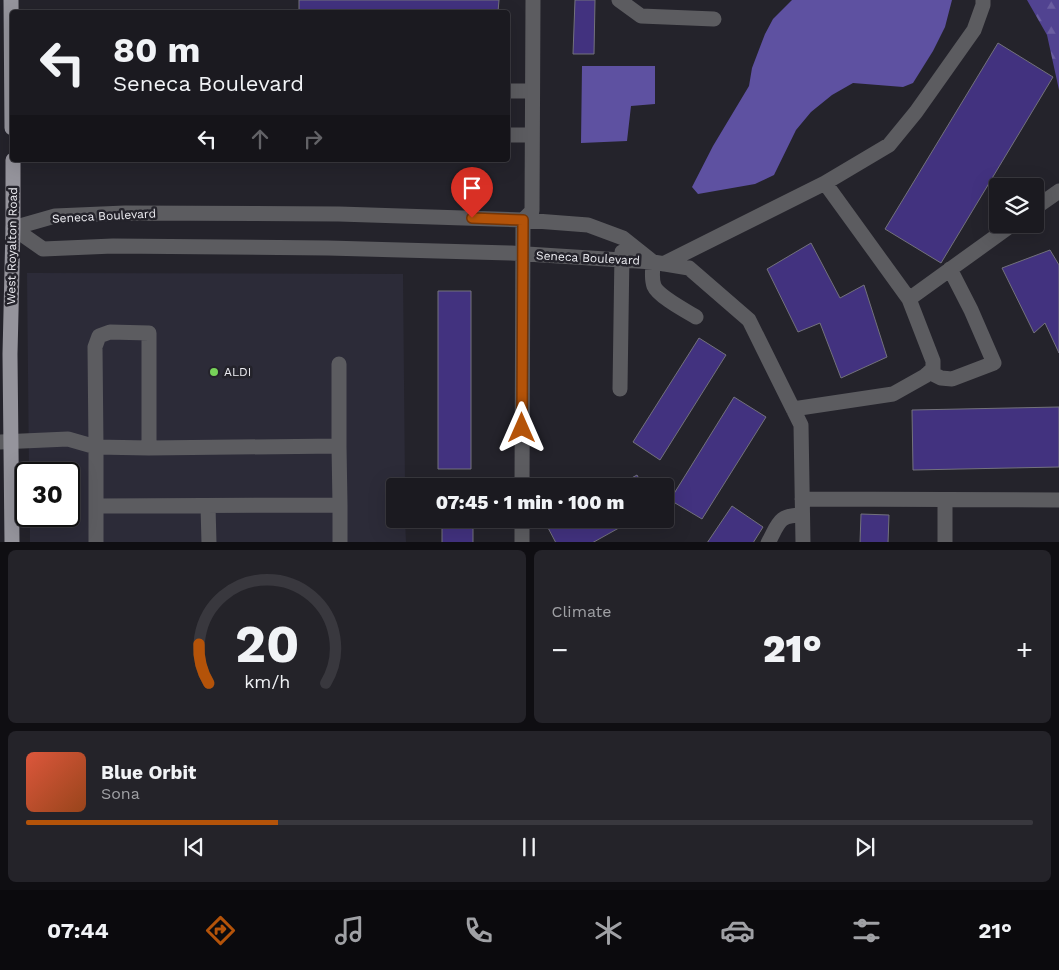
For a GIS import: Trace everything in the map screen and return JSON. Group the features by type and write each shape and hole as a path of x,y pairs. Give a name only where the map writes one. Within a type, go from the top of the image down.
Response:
{"main road":[{"name":"West Royalton Road","path":"12,542 5,442 10,354 13,162"}],"street":[{"path":"522,478 523,220 532,212 533,0"},
{"path":"620,0 640,16 714,18"},
{"path":"696,317 660,294 655,288 652,279 658,263 825,183 889,145 916,112 974,30 983,5 982,0"},
{"path":"510,92 532,91"},
{"path":"510,134 532,135"},
{"path":"794,409 893,394 934,369 934,361 909,299 825,183"},
{"path":"1044,202 1059,191"},
{"name":"Seneca Boulevard","path":"13,228 55,216 125,213 340,214 523,220 588,224 623,238 658,263"},
{"name":"Seneca Boulevard","path":"13,228 43,249 113,246 328,248 523,254 658,263 689,268 749,320 801,425 803,542"},
{"path":"909,299 1000,233"},
{"path":"620,389 623,238"},
{"path":"929,372 941,378 952,379 994,363 971,310 950,269"},
{"path":"96,542 95,347 100,336 110,332 149,333 149,448"},
{"path":"340,364 340,542"},
{"path":"5,442 68,439 96,448 339,446"},
{"path":"802,499 1059,500"},
{"path":"945,542 946,500"},
{"path":"97,506 340,505"},
{"path":"208,506 209,542"},
{"path":"768,542 782,519 789,515 802,515"},
{"path":"522,528 522,542"}],"shaded area":[{"path":"792,0 952,0 945,27 913,83 903,87 853,83 832,95 811,112 796,130 774,175 755,184 698,194 692,187 713,146 749,86 752,68 765,34 773,19"},
{"path":"582,66 655,66 655,104 631,106 627,141 581,143"},
{"path":"27,273 403,274 405,478 386,478 386,528 405,528 406,542 30,542 30,527 80,527 80,462 29,462"}],"green space":[{"path":"1027,0 1059,0 1059,90 1047,35"}],"building":[{"path":"299,0 499,0 498,10 299,10"},
{"path":"575,0 595,0 594,54 573,54"},
{"path":"998,43 1053,77 992,178 989,178 989,183 941,263 885,229"},
{"path":"811,243 840,298 864,285 887,357 841,378 820,323 798,332 767,269"},
{"path":"1050,250 1059,265 1059,353 1045,323 1034,333 1002,268"},
{"path":"438,291 471,291 471,469 438,469"},
{"path":"699,338 726,355 660,460 633,442"},
{"path":"734,397 766,417 702,519 674,502 674,494"},
{"path":"1059,407 1059,467 913,470 912,410"},
{"path":"732,506 763,527 754,542 708,542"},
{"path":"861,514 889,515 888,542 860,542"},
{"path":"442,528 473,528 473,542 442,542"},
{"path":"548,528 619,528 594,542 555,542"}],"place":[{"name":"ALDI","path":"214,372"}],"route":[{"path":"472,218 523,220 522,428"}]}
